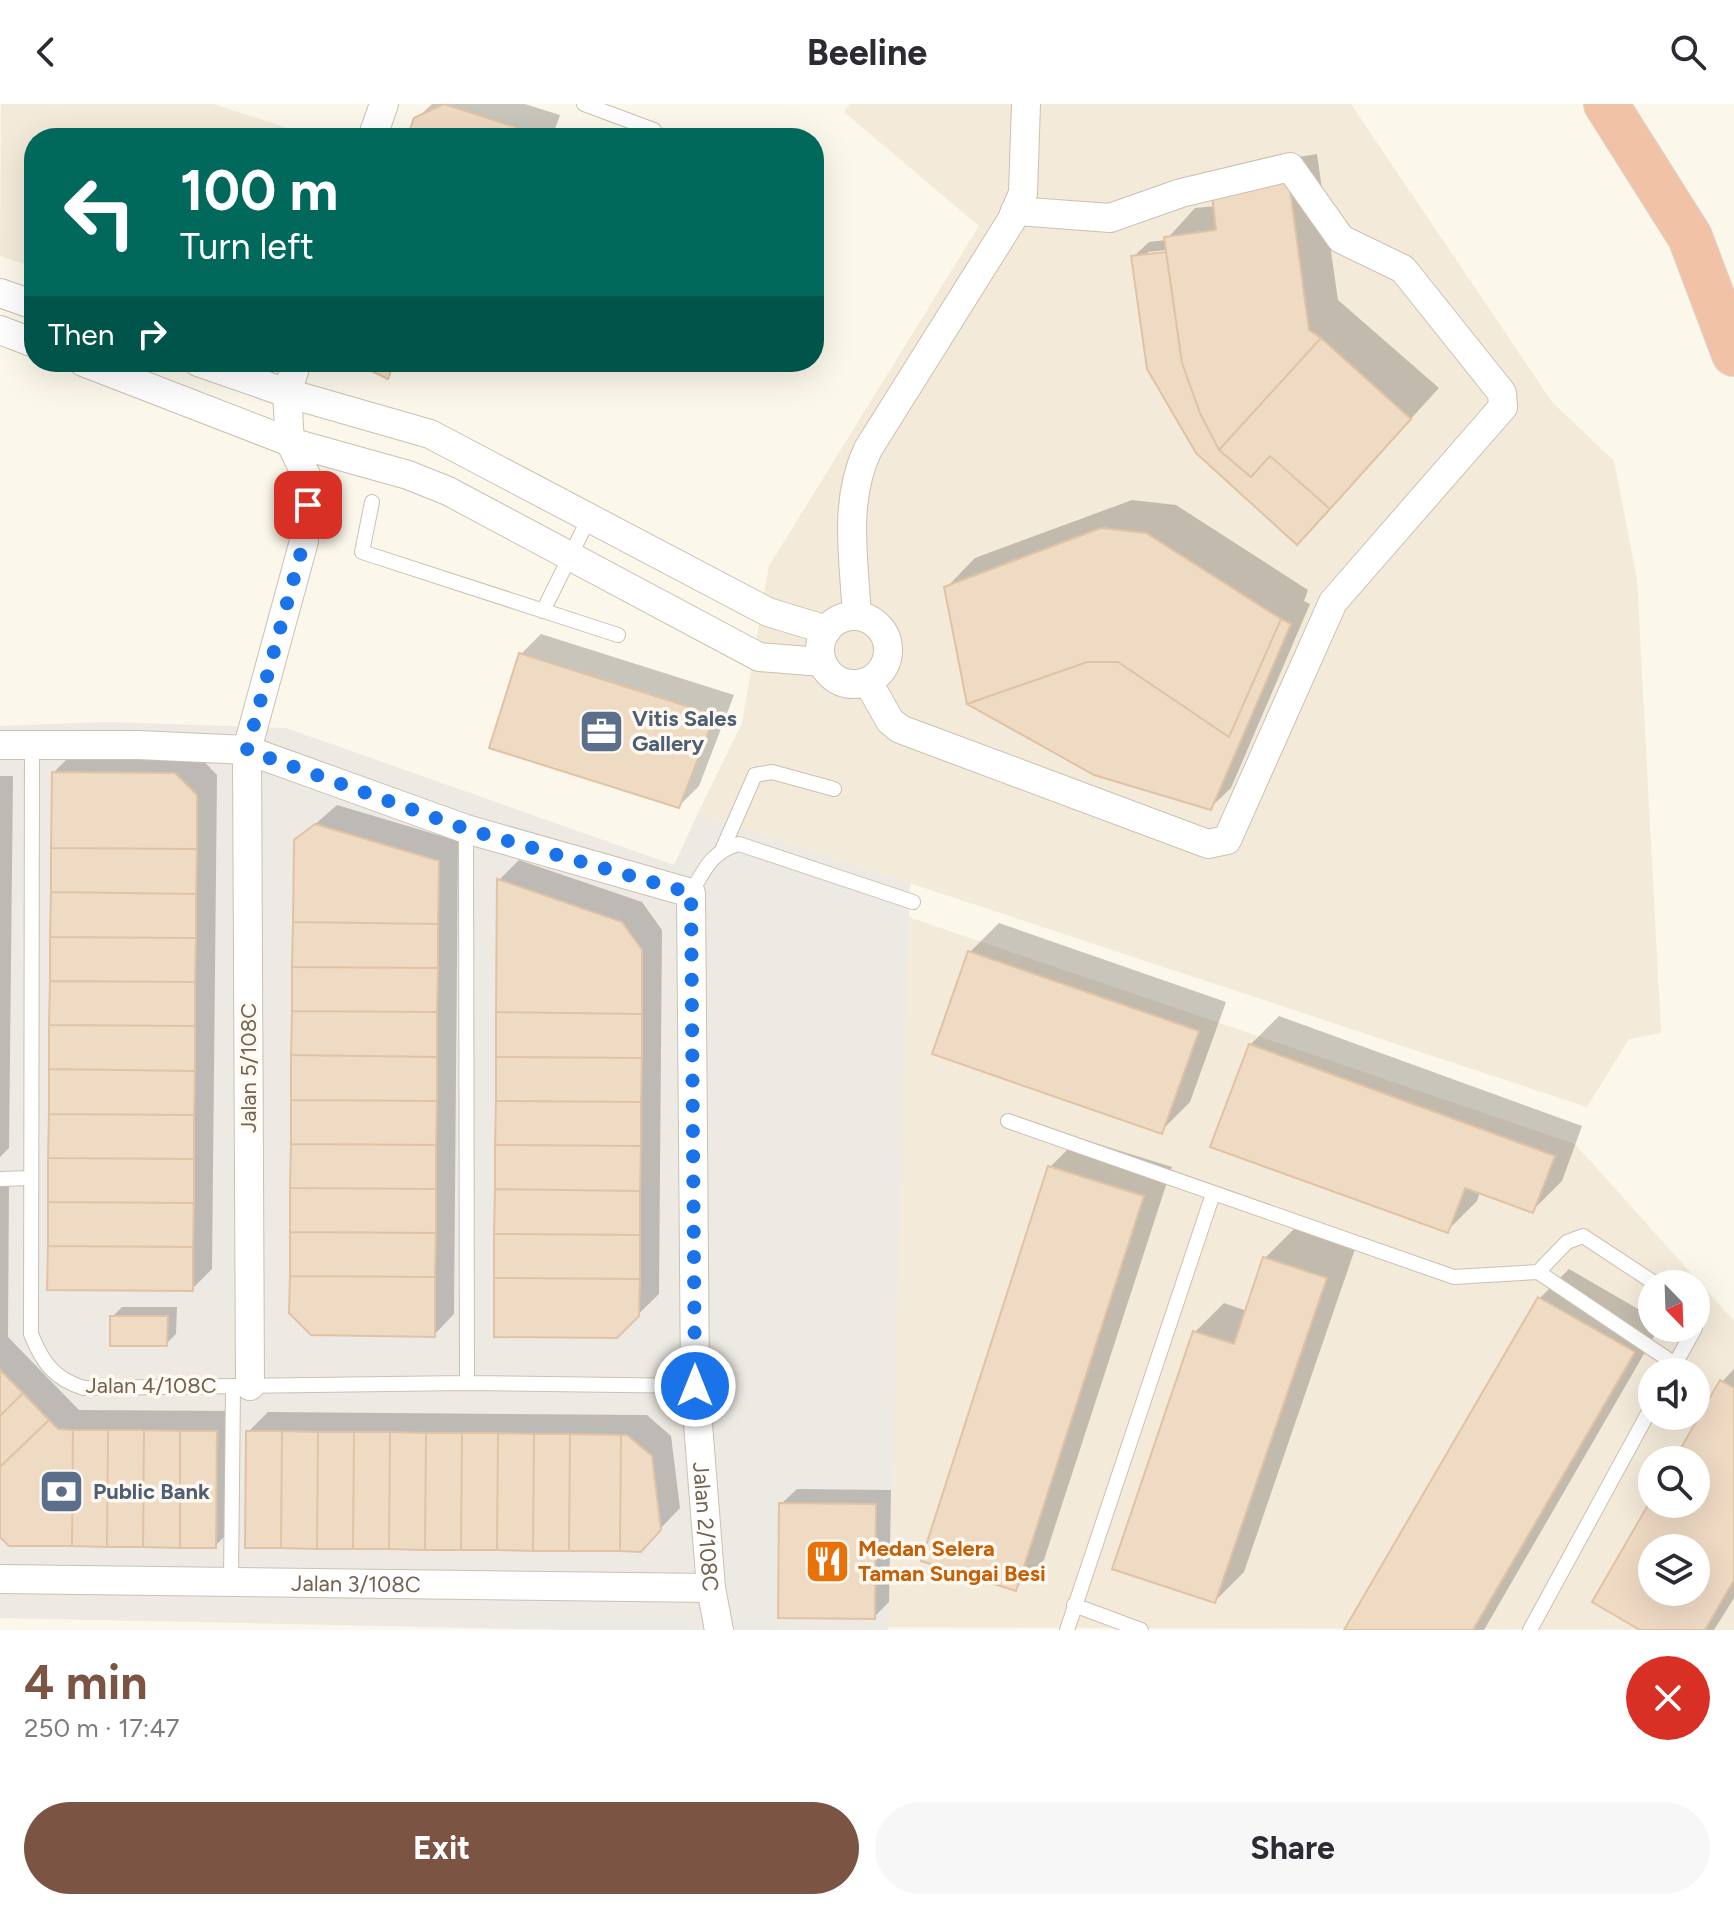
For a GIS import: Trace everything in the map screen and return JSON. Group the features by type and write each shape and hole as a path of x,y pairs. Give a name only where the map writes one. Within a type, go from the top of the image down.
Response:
{"highway":[{"path":"1606,104 1690,237 1734,354"}],"street":[{"path":"376,128 384,104"},
{"path":"857,616 850,500 856,474 868,449 1015,211 1023,193 1026,104"},
{"path":"868,682 890,721 900,729 1208,844 1227,840 1333,602 1503,407 1502,393 1403,269 1341,239 1290,167 1181,193 1110,218 1015,211"},
{"path":"0,293 24,301"},
{"path":"0,330 24,339"},
{"path":"109,372 290,442 408,475 448,491 759,657 822,662"},
{"path":"227,372 287,393 430,434 768,612 827,630"},
{"path":"290,442 287,393 294,372"},
{"name":"Jalan 5/108C","path":"242,1386 247,750 304,541 306,475 290,442"},
{"path":"857,616 878,624 889,644 884,666 868,682 846,683 827,671 822,662 820,651 827,630 835,622 857,616"},
{"path":"0,745 139,745 247,750 466,829 691,893"},
{"name":"Jalan 2/108C","path":"691,893 695,1386 711,1588 719,1630"},
{"name":"Jalan 3/108C","path":"0,1579 711,1588"}],"lane":[{"path":"584,104 649,128"},
{"path":"372,502 362,552 618,635"},
{"path":"543,611 589,518"},
{"name":"Jalan 4/108C","path":"32,745 31,1334 41,1360 64,1382 84,1388 467,1383 695,1386"},
{"path":"691,893 710,859 723,848 755,775 772,772 834,789"},
{"path":"466,829 467,1383"},
{"path":"723,848 739,844 913,902"},
{"path":"1008,1121 1454,1277 1538,1272 1659,1358"},
{"path":"0,1179 31,1178"},
{"path":"1067,1630 1213,1194"},
{"path":"1538,1272 1567,1242 1583,1236 1638,1272"},
{"path":"231,1580 242,1386"},
{"path":"1530,1630 1639,1430"},
{"path":"1074,1605 1141,1630"}],"shaded area":[{"path":"1,104 213,104 287,128 24,128 24,264 0,256"},
{"path":"850,104 1351,104 1552,402 1614,461 1637,579 1661,1033 1629,1039 1587,1107 698,813 742,723 769,566 979,226 844,112"},
{"path":"107,722 286,728 674,865 698,813 910,883 888,1630 572,1630 0,1618 0,726"},
{"path":"885,909 1575,1144 1688,1270 1638,1270 1638,1342 1710,1342 1710,1294 1734,1321 1734,1630 878,1627"}],"building":[{"path":"444,104 519,128 410,128 414,118"},
{"path":"1289,182 1309,330 1321,338 1219,450 1200,413 1182,363 1164,237 1216,230 1212,194"},
{"path":"1166,252 1182,363 1200,413 1219,450 1251,477 1270,456 1330,509 1297,545 1196,453 1147,369 1131,256"},
{"path":"1321,338 1411,419 1330,509 1270,456 1251,477 1219,450"},
{"path":"374,372 390,372 388,379"},
{"path":"1101,528 1146,533 1281,619 1229,737 1118,662 1087,662 967,704 944,587"},
{"path":"1281,619 1291,624 1211,810 1094,775 967,704 1087,662 1118,662 1229,737"},
{"name":"Vitis Sales Gallery","path":"519,653 715,715 679,808 489,748"},
{"path":"52,772 175,773 197,795 197,849 51,848"},
{"path":"315,824 439,861 438,924 293,922 294,840"},
{"path":"51,848 197,849 196,894 51,892"},
{"path":"497,879 622,922 642,950 642,1014 496,1012"},
{"path":"51,892 196,894 196,938 50,937"},
{"path":"293,922 438,924 438,968 292,967"},
{"path":"50,937 196,938 195,982 50,981"},
{"path":"968,951 1199,1031 1162,1134 932,1054"},
{"path":"292,967 438,968 437,1012 292,1011"},
{"path":"50,981 195,982 195,1026 49,1025"},
{"path":"292,1011 437,1012 437,1057 291,1055"},
{"path":"496,1012 642,1014 642,1058 496,1057"},
{"path":"49,1025 195,1026 195,1071 49,1069"},
{"path":"1249,1044 1555,1156 1533,1213 1465,1188 1448,1233 1210,1147"},
{"path":"291,1055 437,1057 437,1101 291,1100"},
{"path":"496,1057 642,1058 641,1102 496,1101"},
{"path":"49,1069 195,1071 194,1115 49,1114"},
{"path":"291,1100 437,1101 436,1145 291,1144"},
{"path":"496,1101 641,1102 641,1146 495,1145"},
{"path":"49,1114 194,1115 194,1159 48,1158"},
{"path":"291,1144 436,1145 436,1189 290,1188"},
{"path":"495,1145 641,1146 640,1191 495,1189"},
{"path":"48,1158 194,1159 194,1203 48,1202"},
{"path":"1048,1166 1144,1196 1016,1591 921,1561"},
{"path":"290,1188 436,1189 436,1233 290,1232"},
{"path":"495,1189 640,1191 640,1235 494,1234"},
{"path":"48,1202 194,1203 193,1247 48,1246"},
{"path":"290,1232 436,1233 435,1277 290,1276"},
{"path":"494,1234 640,1235 640,1279 494,1278"},
{"path":"48,1246 193,1247 193,1291 47,1290"},
{"path":"1263,1257 1327,1278 1215,1603 1112,1569 1193,1331 1234,1344"},
{"path":"290,1276 435,1277 435,1337 311,1335 289,1313"},
{"path":"494,1278 640,1279 639,1316 617,1338 494,1337"},
{"path":"1538,1297 1635,1352 1473,1630 1344,1630"},
{"path":"110,1316 168,1316 167,1346 110,1346"},
{"path":"0,1370 23,1393 0,1416"},
{"path":"1720,1380 1734,1388 1734,1580 1705,1630 1640,1630 1592,1602 1640,1518 1710,1518 1710,1446 1682,1446 1691,1430 1710,1430 1710,1397"},
{"path":"23,1393 49,1420 0,1467 0,1416"},
{"path":"49,1420 58,1429 73,1430 72,1546 9,1546 0,1537 0,1467"},
{"path":"73,1430 108,1430 107,1547 72,1546"},
{"path":"108,1430 144,1430 143,1547 107,1547"},
{"path":"144,1430 180,1431 180,1548 143,1547"},
{"path":"180,1431 217,1431 216,1548 180,1548"},
{"path":"246,1431 282,1431 281,1548 245,1548"},
{"path":"282,1431 318,1432 317,1549 281,1548"},
{"path":"318,1432 354,1432 353,1549 317,1549"},
{"path":"354,1432 390,1432 389,1549 353,1549"},
{"path":"390,1432 426,1433 425,1550 389,1549"},
{"path":"426,1433 462,1433 461,1550 425,1550"},
{"path":"462,1433 498,1433 497,1550 461,1550"},
{"path":"498,1433 534,1434 533,1551 497,1550"},
{"path":"534,1434 570,1434 569,1551 533,1551"},
{"path":"570,1434 621,1435 620,1551 569,1551"},
{"path":"621,1435 627,1435 652,1456 661,1530 641,1552 620,1551"},
{"name":"Medan Selera Taman Sungai Besi","path":"779,1503 876,1504 875,1619 778,1618"}],"place":[{"name":"Vitis Sales Gallery","path":"601,731"},
{"name":"Public Bank","path":"62,1491"},
{"name":"Medan Selera Taman Sungai Besi","path":"827,1561"}],"route":[{"path":"308,505 304,541 247,750 466,829 691,893 695,1386"}]}
